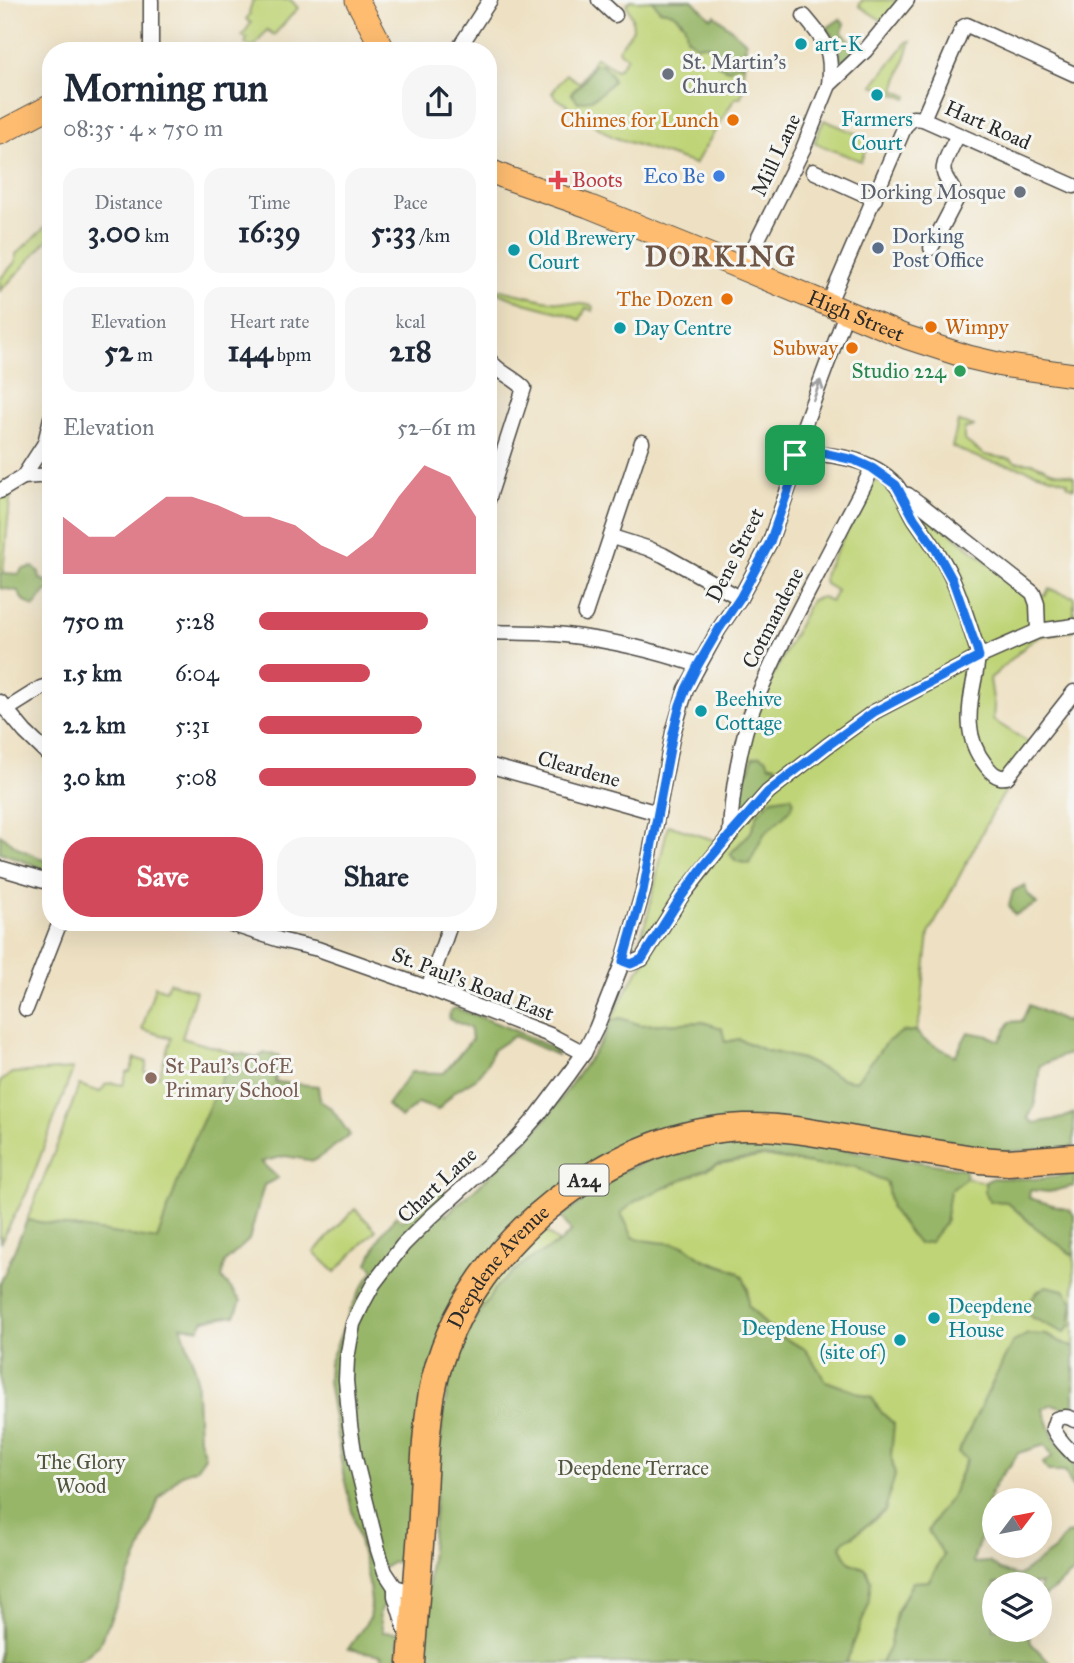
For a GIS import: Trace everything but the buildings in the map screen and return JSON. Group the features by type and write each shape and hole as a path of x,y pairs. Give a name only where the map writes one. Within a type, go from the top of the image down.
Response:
{"highway":[{"name":"Deepdene Avenue","path":"411,1663 405,1590 421,1532 425,1440 435,1380 450,1329 477,1286 506,1247 542,1211 594,1172 629,1155 669,1140 743,1127 816,1133 980,1160 1008,1162 1074,1157"}],"main road":[{"path":"357,0 379,42"},
{"path":"0,133 42,111"},
{"name":"High Street","path":"497,174 588,206 906,337 1002,365 1074,375"}],"street":[{"path":"151,0 151,42"},
{"path":"463,42 490,0"},
{"path":"599,0 615,15"},
{"name":"Mill Lane","path":"743,269 799,158 829,85 865,51 906,0"},
{"path":"804,16 822,37 827,48 831,61 829,85"},
{"path":"923,118 963,27 967,25 1074,74"},
{"name":"Dene Street","path":"658,813 675,723 686,689 770,542 794,471 795,455 837,309 876,198 905,126 913,118 923,118"},
{"name":"Hart Road","path":"923,118 1074,186"},
{"path":"931,248 956,200 955,192 943,172 958,135"},
{"path":"813,171 876,198"},
{"path":"497,369 524,387 497,472"},
{"path":"585,614 642,442"},
{"path":"0,491 23,477 42,448"},
{"path":"795,455 823,453 854,460 872,468 896,485 902,494 953,581 977,649 979,657 968,716 972,741 979,757 995,775 1007,777 1074,692"},
{"name":"Cotmandene","path":"730,835 730,814 737,774 754,705 787,632 872,468"},
{"path":"23,477 42,476"},
{"path":"902,494 919,503 1033,593 1037,604 1038,631"},
{"path":"612,537 663,555 740,598"},
{"path":"623,961 631,964 642,959 681,897 768,792 852,727 904,695 979,657 1038,631 1074,626"},
{"path":"497,632 562,634 587,638 698,665"},
{"path":"42,688 3,706 42,748"},
{"name":"Cleardene","path":"497,768 658,813"},
{"name":"Chart Lane","path":"405,1590 385,1572 367,1508 352,1436 346,1380 353,1324 374,1283 403,1245 517,1139 584,1053 607,1005 623,961 643,891 658,813"},
{"path":"0,868 42,880"},
{"path":"26,1009 56,931"},
{"name":"St. Paul's Road East","path":"252,931 318,949 428,988 550,1035 584,1053"},
{"path":"428,988 448,931"},
{"path":"1074,1420 1061,1417 1056,1419 1053,1428 1062,1444 1074,1455"}],"green space":[{"path":"253,0 291,0 298,8 274,35 267,30 258,42 246,42 247,38 242,36 251,23 246,19"},
{"path":"631,0 652,0 660,10 672,12 686,26 696,45 709,45 715,53 744,66 745,76 742,81 747,84 740,98 735,98 695,164 613,137 567,107 552,93 566,74 580,83 596,57 616,70 620,67 627,57 618,50 633,29 632,17 626,4"},
{"path":"652,0 692,0 711,18 715,15 746,42 744,66 737,64 728,70 715,63 715,53 710,45 696,45 687,38 680,18 660,10"},
{"path":"862,0 899,1 884,22 859,6"},
{"path":"840,19 844,23 842,33 855,44 862,41 866,45 847,63 840,59 839,47 827,28"},
{"path":"911,41 895,90 908,96 907,99 873,85 907,42"},
{"path":"594,64 602,64 613,81 597,96 578,102 571,93 584,81"},
{"path":"824,120 865,137 869,142 861,161 814,143"},
{"path":"42,230 42,246 0,291 0,279 16,261 16,254"},
{"path":"497,289 544,300 594,307 593,311 586,308 580,320 497,292"},
{"path":"958,422 975,426 964,429 964,440 985,455 1033,463 1070,475 1074,477 1074,488 1067,485 1068,482 984,460 952,447"},
{"path":"873,482 886,482 1026,592 1045,596 1049,589 1074,597 1074,630 1041,636 1029,643 990,679 993,720 1036,747 992,814 929,934 920,1017 916,1031 902,1032 887,1042 856,1081 844,1079 802,1059 764,1050 739,1039 725,1043 703,1022 641,1025 620,1018 611,1021 631,982 646,961 636,952 648,914 668,825 717,841 724,834 753,716 811,600 822,597 831,602 837,591 825,584 825,572"},
{"path":"11,490 3,573 0,575 0,496"},
{"path":"33,567 42,580 42,596 34,607 22,599 18,591 0,588 0,575 19,574 22,569"},
{"path":"760,755 767,759 769,765 776,765 778,773 768,787 736,817 739,776 750,770 752,758"},
{"path":"791,796 794,801 790,810 764,834 749,864 736,861 730,854 751,832 758,813 772,799"},
{"path":"0,834 20,849 42,859 42,868 0,852"},
{"path":"1025,885 1027,893 1037,904 1015,915 1009,906 1013,891"},
{"name":"St Paul's CofE Primary School","path":"169,982 196,991 182,1038 233,1053 187,1156 157,1240 27,1220 79,1085 100,1092 106,1084 123,1085 135,1058 147,1062 145,1072 159,1076 171,1038 142,1029 155,986 166,990"},
{"path":"1029,1005 1065,1022 1074,1016 1074,1054 1040,1065 1035,1105 1028,1118 1034,1123 1063,1118 1074,1113 1074,1147 983,1153 789,1122 609,1159 449,1319 409,1560 392,1563 380,1570 389,1594 379,1614 383,1632 399,1633 397,1663 379,1663 382,1655 348,1649 369,1619 371,1603 369,1583 343,1473 328,1381 329,1364 350,1311 374,1270 368,1263 381,1235 396,1216 402,1221 421,1199 438,1191 448,1193 435,1204 446,1215 522,1146 549,1115 603,1039 611,1021 620,1018 641,1025 703,1022 722,1028 725,1042 739,1039 764,1050 802,1059 844,1079 856,1081 887,1042 902,1032 916,1031 924,1040 955,1056 968,1032 1000,1041 1010,1022 1022,1021"},
{"path":"455,1008 531,1038 556,1050 557,1055 514,1036 493,1050 487,1064 475,1079 454,1092 438,1110 418,1103 401,1118 387,1105 411,1072 444,1073 472,1039 470,1028 449,1019 450,1011"},
{"name":"The Glory Wood","path":"233,1053 256,1058 265,1053 279,1056 275,1082 318,1086 320,1101 331,1108 350,1135 314,1161 285,1156 261,1162 278,1178 264,1185 249,1240 225,1262 222,1278 241,1301 235,1315 204,1320 199,1329 181,1326 196,1371 199,1438 205,1456 196,1469 181,1474 159,1498 139,1554 99,1645 72,1663 0,1663 0,1284 27,1220 157,1240 187,1156"},
{"path":"73,1069 27,1192 0,1243 0,1082 12,1073"},
{"name":"Deepdene Terrace","path":"752,1135 965,1169 966,1178 950,1190 945,1223 930,1242 918,1244 891,1209 887,1183 854,1165 822,1166 764,1156 718,1164 637,1200 621,1213 633,1237 682,1245 705,1260 738,1272 746,1283 748,1305 767,1326 805,1349 826,1381 872,1398 894,1424 891,1455 895,1475 885,1511 844,1540 841,1547 849,1562 866,1569 871,1581 868,1606 846,1663 421,1663 443,1411 451,1376 469,1329 497,1286 524,1263 559,1243 571,1232 561,1216 582,1202 582,1195 612,1175 686,1145"},
{"path":"764,1156 822,1166 855,1165 887,1183 891,1209 918,1244 945,1223 950,1189 966,1178 985,1182 985,1192 1007,1202 1074,1256 1074,1348 1046,1335 958,1453 967,1458 951,1497 938,1514 944,1555 929,1581 912,1583 896,1613 889,1648 881,1663 846,1663 868,1606 866,1569 849,1562 841,1547 844,1540 852,1537 885,1511 895,1475 891,1455 894,1424 872,1398 826,1381 805,1349 767,1326 748,1305 748,1288 737,1271 701,1258 685,1245 646,1242 632,1237 620,1213 637,1200 718,1164"},
{"path":"1074,1174 1074,1186 1049,1192 1030,1190 1029,1198 1070,1210 1074,1215 1074,1256 1007,1202 990,1201 985,1192 985,1182 993,1178 1040,1179"},
{"path":"355,1209 376,1230 335,1272 314,1252"},
{"path":"536,1230 545,1230 559,1243 524,1263 497,1286 469,1329 467,1319 479,1295"},
{"path":"1046,1286 1064,1290 1073,1302 1070,1326 1064,1333 1031,1317 1025,1309 1037,1292"},
{"path":"1028,1334 1046,1335 1074,1348 1074,1411 1052,1404 1043,1409 1054,1438 1074,1460 1074,1490 1065,1471 1048,1471 1043,1463 1053,1456 1045,1445 1018,1453 993,1488 982,1488 982,1532 973,1563 989,1562 1006,1572 982,1572 982,1642 1031,1642 1050,1663 881,1663 889,1648 896,1613 913,1582 929,1581 944,1555 928,1531 951,1497 967,1459 958,1453 1012,1343"},
{"path":"1074,1533 1074,1572 1052,1590 1052,1572 1024,1572 1043,1558 1052,1558 1052,1551 1066,1534"}],"place":[{"name":"art-K","path":"801,44"},
{"name":"St. Martin's Church","path":"668,74"},
{"name":"Farmers Court","path":"877,95"},
{"name":"Chimes for Lunch","path":"733,120"},
{"name":"Eco Be","path":"719,176"},
{"name":"Boots","path":"558,180"},
{"name":"Dorking Mosque","path":"1020,192"},
{"name":"Dorking Post Office","path":"878,248"},
{"name":"Old Brewery Court","path":"514,250"},
{"name":"The Dozen","path":"727,299"},
{"name":"Wimpy","path":"931,327"},
{"name":"Day Centre","path":"620,328"},
{"name":"Subway","path":"852,348"},
{"name":"Studio 224","path":"960,371"},
{"name":"Beehive Cottage","path":"701,711"},
{"name":"St Paul's CofE Primary School","path":"151,1078"},
{"name":"Deepdene House","path":"934,1318"},
{"name":"Deepdene House (site of)","path":"900,1340"}],"district":[{"name":"DORKING","path":"721,256"}],"route":[{"path":"823,453 854,460 872,468 896,485 945,564 961,601 979,657 874,712 768,792 703,867 642,959 631,964 623,961 643,891 680,705 698,665 740,598 770,542 790,485 795,455 823,453"}]}
